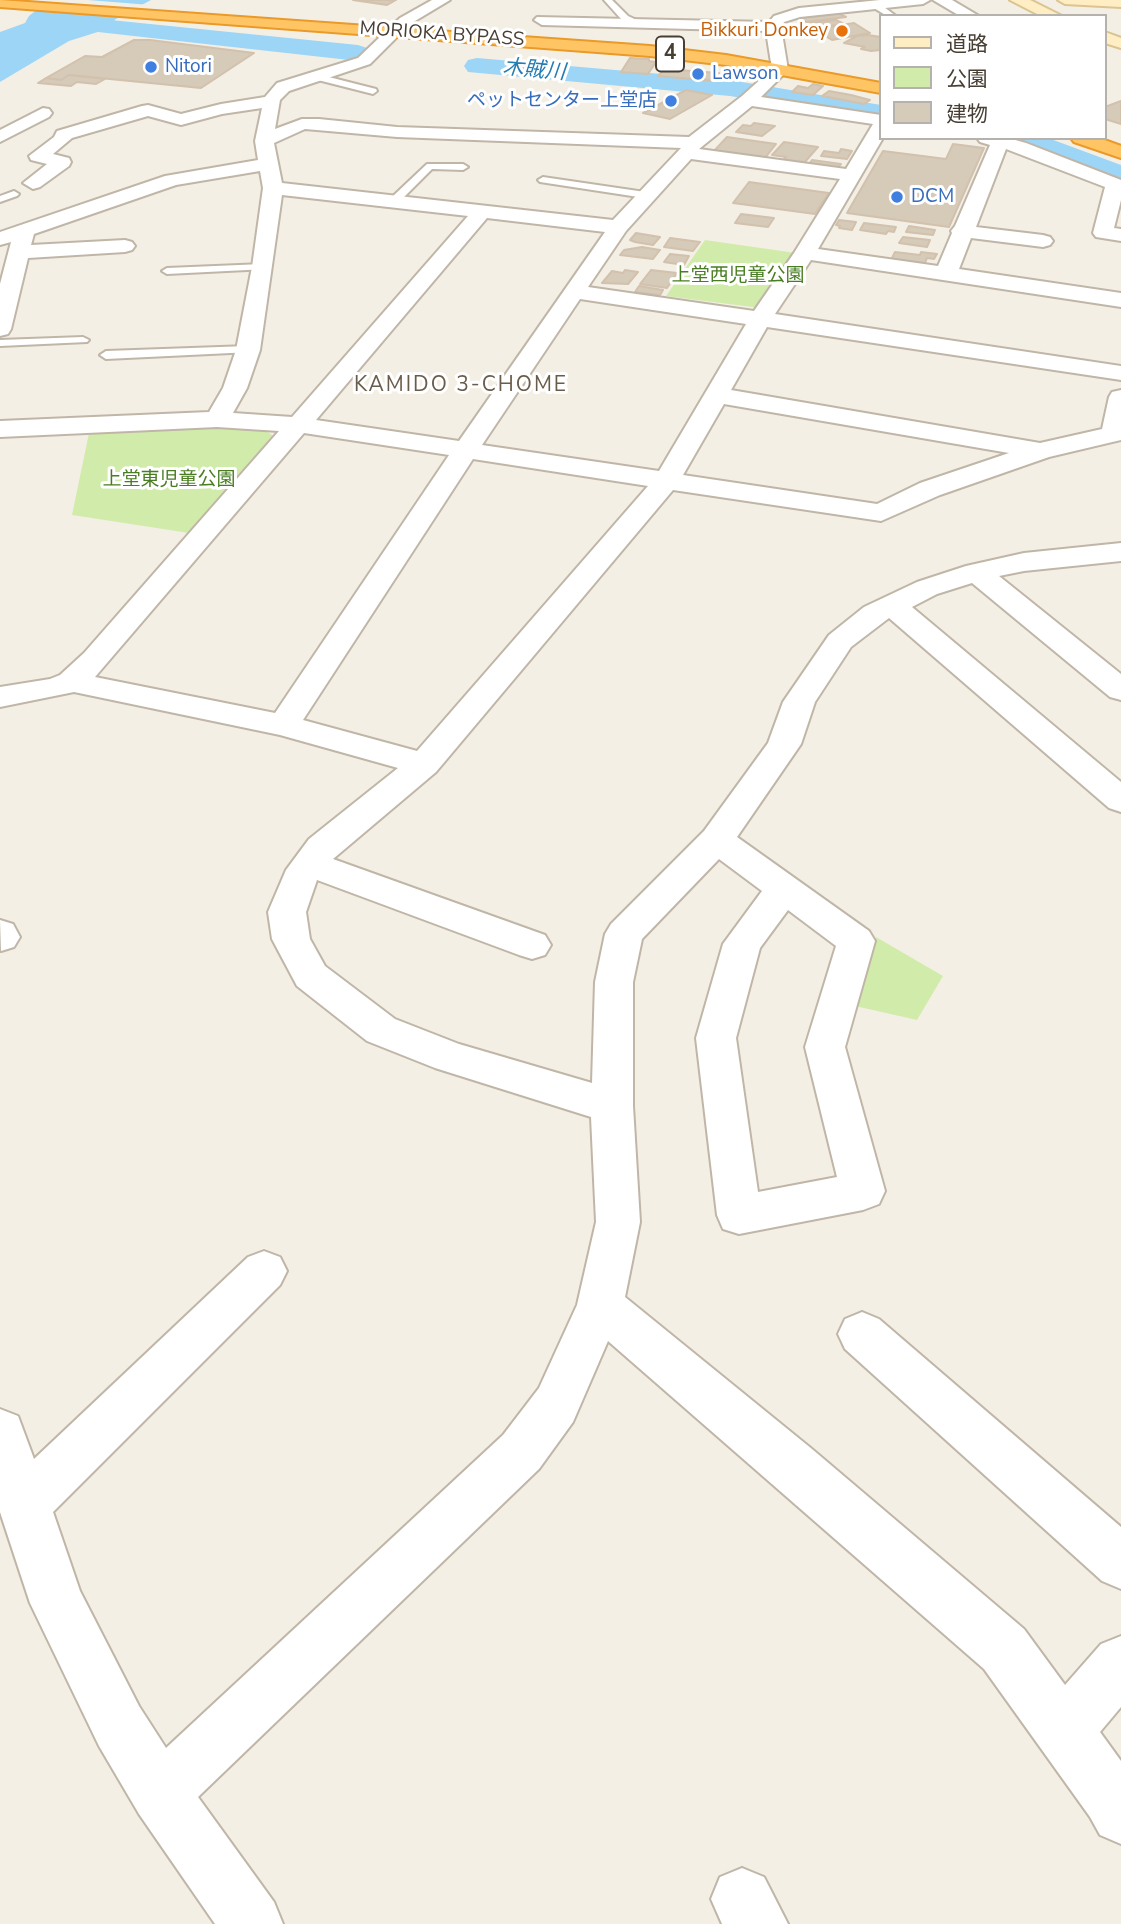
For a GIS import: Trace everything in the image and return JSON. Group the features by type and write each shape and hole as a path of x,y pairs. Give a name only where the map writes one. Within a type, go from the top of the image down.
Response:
{"highway":[{"name":"MORIOKA BYPASS","path":"0,3 29,2 398,28 650,51 880,81"},
{"name":"MORIOKA BYPASS","path":"778,66 880,88"},
{"path":"1086,140 1121,152"}],"main road":[{"path":"1017,0 1050,14"},
{"path":"1065,0 1121,3"}],"street":[{"path":"217,419 235,387 248,350 263,267 273,188 264,141 272,101 283,87 364,61 398,28 443,0"},
{"path":"940,0 968,14"},
{"path":"283,725 618,227 690,148 754,94 778,66 773,27 779,19 799,13 914,1"},
{"path":"719,9 718,16 729,24"},
{"path":"541,20 773,27"},
{"path":"754,94 880,120"},
{"path":"185,97 221,109"},
{"path":"33,183 62,162 38,156 63,139 63,135 148,110 181,120 221,109 272,101"},
{"path":"0,137 43,113"},
{"path":"264,141 302,124 319,124 397,132 690,148 851,175"},
{"path":"612,1106 449,1057 382,1030 335,997 311,976 291,939 287,912 299,879 322,848 424,764 667,480 761,318 806,253 880,128"},
{"path":"946,274 993,140 1115,184 1103,233 1121,235"},
{"path":"0,239 173,180 267,164"},
{"path":"273,188 618,227"},
{"path":"0,697 57,688 71,682 94,660 482,212"},
{"path":"0,329 24,231"},
{"path":"961,231 1043,241"},
{"path":"19,253 125,246"},
{"path":"806,253 1121,300"},
{"path":"574,291 1121,373"},
{"path":"717,395 1041,451"},
{"path":"0,429 217,419 300,425 881,513 930,489 1041,451 1114,434 1121,397"},
{"path":"160,1793 521,1452 556,1405 600,1305 618,1222 612,1106 614,982 624,933 718,840 784,744 799,702 839,641 875,613 927,588 976,572 1024,562 1121,551"},
{"path":"976,572 1121,690"},
{"path":"892,605 1121,800"},
{"path":"71,682 283,725 424,764"},
{"path":"718,840 784,888 856,941 825,1047 863,1191 739,1215 716,1038 742,944 784,888"},
{"path":"310,864 532,945"},
{"path":"23,1506 264,1271"},
{"path":"600,1305 794,1467 1003,1649 1121,1814"},
{"path":"863,1334 1121,1562"},
{"path":"0,1433 58,1603 119,1726 160,1793 252,1924"},
{"path":"1063,1731 1121,1664"}],"lane":[{"path":"608,0 625,18 639,23"},
{"path":"877,6 889,14"},
{"path":"313,76 373,91"},
{"path":"395,200 430,166 463,167"},
{"path":"543,180 645,195"},
{"path":"0,199 14,194"},
{"path":"167,271 263,267"},
{"path":"0,343 83,340"},
{"path":"106,355 248,350"}],"green space":[{"name":"上堂西児童公園","path":"705,240 796,253 760,308 666,296"},
{"name":"上堂東児童公園","path":"192,428 264,430 274,436 189,533 72,515 89,433"},
{"path":"876,937 943,976 917,1020 855,1006"}],"water":[{"path":"49,0 151,0 114,20 120,25 69,41 0,82 0,32 25,23 29,16"}],"pier":[{"path":"44,0 150,5 130,15 34,8"}],"building":[{"path":"353,0 396,0 387,5"},
{"path":"838,13 846,17 807,22 799,18"},
{"path":"836,20 844,24 810,29 802,24"},
{"path":"854,23 870,33 832,40 819,36 812,30"},
{"path":"857,36 880,37 880,50 871,51 861,49 865,47 844,43"},
{"path":"134,40 254,53 201,88 69,75 61,80 46,78 85,56 102,57"},
{"path":"630,58 656,62 648,74 621,72"},
{"path":"664,69 719,73 714,81 658,76"},
{"path":"69,75 105,79 96,84 77,82 71,86 38,83 46,78 61,80"},
{"path":"813,84 823,86 813,95 792,92 798,86 808,88"},
{"path":"686,90 712,95 670,119 643,113"},
{"path":"829,91 870,100 864,104 822,96"},
{"path":"1121,101 1121,124 1107,120 1107,106"},
{"path":"754,123 775,126 762,136 736,132 743,125 751,126"},
{"path":"727,137 776,144 765,158 714,151"},
{"path":"784,142 818,147 804,163 783,160 786,157 772,155"},
{"path":"953,144 984,148 949,227 847,213 883,151 946,159"},
{"path":"841,149 852,151 847,159 821,156 824,151 839,153"},
{"path":"812,160 841,164 838,168 809,164"},
{"path":"749,182 829,193 815,214 733,203"},
{"path":"741,214 774,218 768,227 735,223"},
{"path":"839,220 856,222 852,230 839,228 840,226 836,225"},
{"path":"864,223 896,227 894,232 888,231 886,234 860,230"},
{"path":"909,226 935,230 933,235 906,232"},
{"path":"636,233 660,237 653,245 630,240"},
{"path":"903,237 930,240 927,247 899,243"},
{"path":"670,238 700,242 693,251 664,247"},
{"path":"642,247 660,250 653,259 620,255 624,250"},
{"path":"895,252 937,254 934,259 927,258 924,265 891,260"},
{"path":"670,254 689,256 684,265 664,262"},
{"path":"625,270 638,272 628,284 602,283 612,271 623,273"},
{"path":"651,270 677,273 667,288 640,284"},
{"path":"639,286 663,290 660,295 635,292"}],"waterway":[{"name":"木賊川","path":"71,23 358,53"},
{"name":"木賊川","path":"477,66 730,88 880,113"},
{"name":"木賊川","path":"1025,140 1121,175"}],"place":[{"name":"Bikkuri Donkey","path":"842,31"},
{"name":"Nitori","path":"151,67"},
{"name":"Lawson","path":"698,74"},
{"name":"ペットセンター上堂店","path":"671,101"},
{"name":"DCM","path":"897,197"}],"district":[{"name":"KAMIDO 3-CHOME","path":"461,386"}]}
